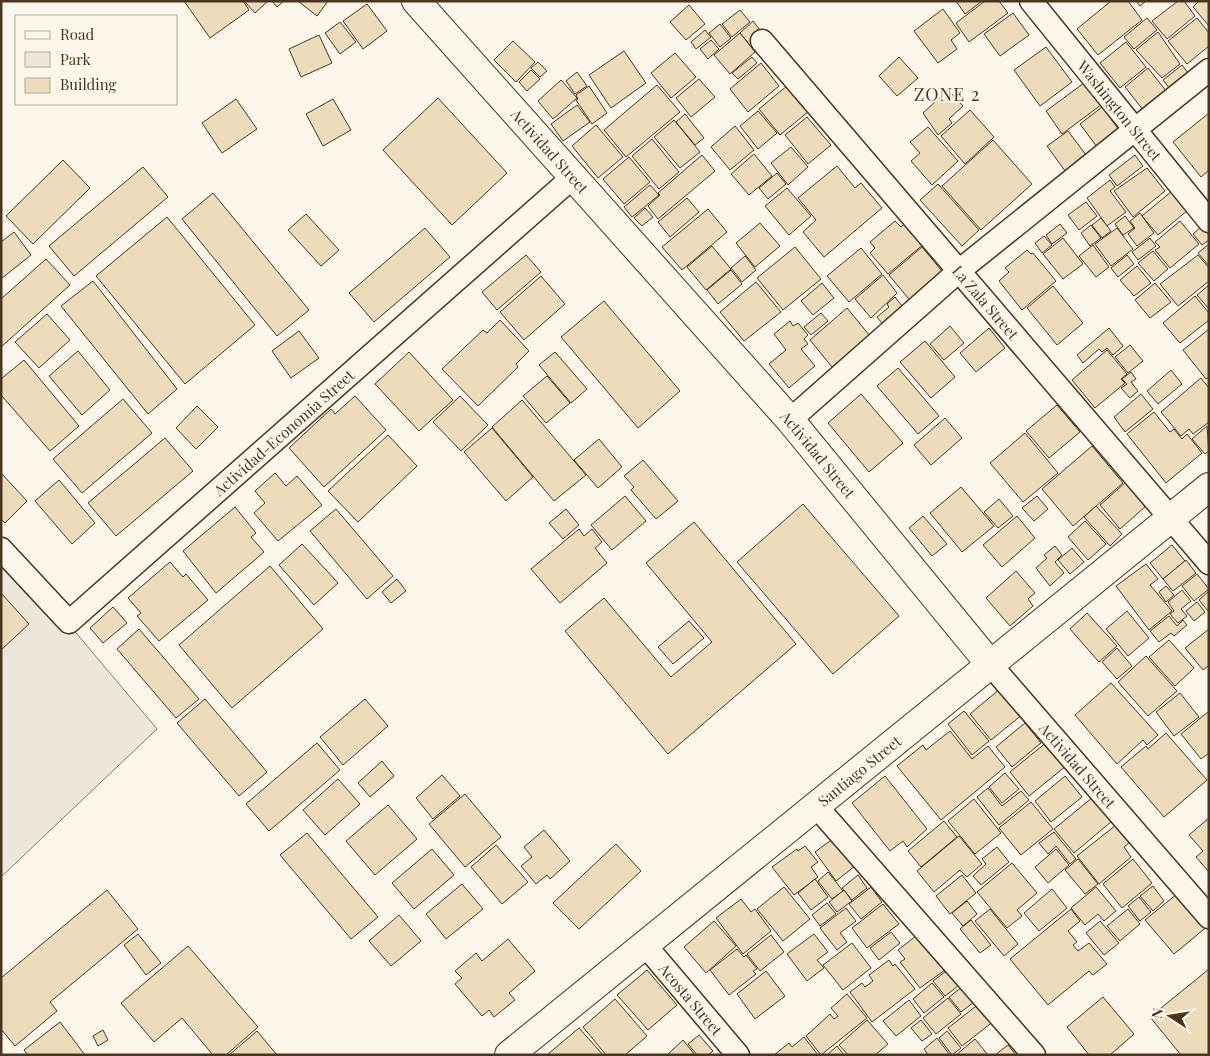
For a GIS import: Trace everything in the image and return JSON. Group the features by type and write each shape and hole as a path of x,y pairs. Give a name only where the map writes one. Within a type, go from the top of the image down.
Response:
{"street":[{"name":"Actividad Street","path":"416,1 790,420 990,664 1209,917"},
{"name":"Washington Street","path":"1031,1 1137,129 1209,221"},
{"name":"La Zala Street","path":"762,41 1209,563"},
{"path":"790,420 960,270 1209,70"},
{"name":"Actividad-Economia Street","path":"1,549 69,622 573,177"},
{"name":"Santiago Street","path":"509,1055 1209,487"},
{"path":"816,806 1034,1055"},
{"name":"Acosta Street","path":"645,945 738,1055"}],"green space":[{"path":"1,562 77,634 157,729 1,877"}],"building":[{"path":"184,1 243,1 249,10 210,38"},
{"path":"244,1 268,1 255,13"},
{"path":"272,1 284,1 277,7"},
{"path":"298,1 328,1 317,16"},
{"path":"956,1 982,1 965,14"},
{"path":"985,1 999,1 1008,13 969,42 956,23"},
{"path":"1111,1 1128,1 1142,20 1098,55 1077,29"},
{"path":"1136,1 1146,1 1140,6"},
{"path":"1178,1 1184,1 1195,16 1167,39 1152,21"},
{"path":"1199,1 1209,1 1209,26 1193,7"},
{"path":"367,4 387,31 363,49 343,21"},
{"path":"689,5 705,24 686,40 670,22"},
{"path":"943,9 960,33 951,40 957,49 938,63 914,31"},
{"path":"740,10 750,22 732,37 722,24"},
{"path":"1013,13 1029,35 1000,56 984,34"},
{"path":"1147,18 1157,30 1134,49 1124,37"},
{"path":"1197,18 1209,33 1209,46 1187,64 1168,41"},
{"path":"753,21 763,34 750,45 740,33"},
{"path":"340,22 356,42 340,54 325,33"},
{"path":"720,24 731,38 720,47 709,33"},
{"path":"705,30 711,37 696,49 691,42"},
{"path":"1158,32 1180,64 1162,78 1136,50"},
{"path":"740,33 755,52 730,74 714,55"},
{"path":"319,35 332,63 301,77 289,49"},
{"path":"711,40 719,49 708,59 700,49"},
{"path":"513,41 535,62 516,82 494,60"},
{"path":"1126,42 1146,67 1120,88 1100,63"},
{"path":"1046,47 1072,82 1040,106 1014,70"},
{"path":"624,51 646,83 611,108 589,75"},
{"path":"675,53 696,77 671,98 651,73"},
{"path":"752,57 757,63 738,79 732,73"},
{"path":"899,57 918,78 897,96 879,76"},
{"path":"538,62 547,71 540,77 531,68"},
{"path":"761,63 779,86 748,112 730,89"},
{"path":"1182,65 1192,78 1173,93 1163,80"},
{"path":"1148,68 1167,92 1144,111 1125,87"},
{"path":"531,70 540,79 527,91 519,82"},
{"path":"577,72 587,86 575,94 566,81"},
{"path":"699,79 715,97 691,117 676,98"},
{"path":"561,80 577,98 553,119 538,101"},
{"path":"1084,83 1101,105 1062,134 1046,111"},
{"path":"657,85 680,112 626,157 604,130"},
{"path":"788,85 809,111 780,135 759,109"},
{"path":"589,86 607,113 592,124 576,100 578,99 576,95"},
{"path":"948,90 963,106 949,119 952,123 938,135 923,113"},
{"path":"438,98 507,173 452,225 383,150"},
{"path":"236,99 257,129 222,153 202,123"},
{"path":"333,99 351,130 323,146 306,114"},
{"path":"577,105 590,122 563,141 551,124"},
{"path":"1102,107 1122,134 1100,151 1080,124"},
{"path":"970,110 994,137 965,164 941,136"},
{"path":"758,111 777,133 758,149 740,126"},
{"path":"1209,113 1209,170 1201,177 1173,142"},
{"path":"685,114 704,138 695,145 676,122"},
{"path":"807,117 831,145 808,164 785,135"},
{"path":"674,120 700,152 680,168 654,137"},
{"path":"596,125 623,157 598,178 572,146"},
{"path":"735,126 754,150 730,170 711,147"},
{"path":"928,127 958,161 932,185 911,161 920,153 910,142"},
{"path":"1068,131 1089,159 1068,175 1047,146"},
{"path":"652,139 679,172 659,189 632,156"},
{"path":"993,140 1032,184 981,230 942,186"},
{"path":"791,147 808,167 788,185 771,163"},
{"path":"754,154 772,176 749,195 731,174"},
{"path":"702,155 715,171 658,219 648,206 660,195 658,193"},
{"path":"1135,155 1143,166 1117,186 1109,175"},
{"path":"629,157 650,182 624,204 603,179"},
{"path":"63,160 90,188 33,244 6,216"},
{"path":"837,166 855,188 861,183 882,208 824,257 803,232 816,220 798,198"},
{"path":"143,167 168,197 74,276 49,246"},
{"path":"1147,168 1165,191 1133,217 1114,191"},
{"path":"777,173 786,184 768,199 759,188"},
{"path":"1110,180 1115,187 1110,191 1126,212 1107,226 1087,198"},
{"path":"938,184 979,230 962,246 920,200"},
{"path":"650,185 659,195 632,217 624,207"},
{"path":"787,188 811,216 789,235 765,206"},
{"path":"1172,191 1188,210 1158,235 1142,216"},
{"path":"213,193 309,310 277,336 182,219"},
{"path":"687,198 699,212 670,237 658,222"},
{"path":"1086,202 1097,216 1079,230 1068,215"},
{"path":"645,208 653,217 642,226 634,218"},
{"path":"708,209 727,232 682,270 662,247"},
{"path":"1140,213 1154,233 1137,246 1128,234 1135,228 1130,221"},
{"path":"306,214 339,250 321,266 288,230"},
{"path":"1125,216 1134,228 1123,235 1115,224"},
{"path":"167,217 255,325 185,384 96,276"},
{"path":"1101,218 1111,231 1102,238 1092,225"},
{"path":"895,221 901,227 908,221 925,243 888,274 870,253 875,248 870,242"},
{"path":"1180,221 1199,244 1170,268 1155,250 1160,247 1155,242"},
{"path":"760,223 780,246 755,267 736,243"},
{"path":"1060,224 1067,233 1052,244 1046,235"},
{"path":"1091,225 1101,238 1090,246 1081,233"},
{"path":"1202,226 1209,235 1209,240 1202,245 1193,234"},
{"path":"425,228 450,257 374,322 349,293"},
{"path":"1117,228 1133,249 1111,266 1095,244"},
{"path":"14,232 31,255 1,279 1,242"},
{"path":"1044,236 1052,245 1042,253 1035,243"},
{"path":"1063,238 1083,264 1063,279 1043,254"},
{"path":"1150,238 1156,246 1138,260 1132,252"},
{"path":"1209,244 1209,266 1198,253"},
{"path":"1093,245 1109,267 1096,277 1079,256"},
{"path":"712,246 731,269 706,290 687,267"},
{"path":"795,247 821,279 783,310 757,278"},
{"path":"922,247 946,276 913,304 889,275"},
{"path":"861,248 882,274 849,302 827,276"},
{"path":"1027,250 1031,254 1033,253 1056,281 1022,310 999,281 1009,272 1005,268"},
{"path":"1153,251 1168,269 1154,281 1138,263"},
{"path":"526,255 541,272 497,310 482,292"},
{"path":"1127,255 1134,264 1118,277 1111,268"},
{"path":"1198,255 1209,268 1209,281 1178,306 1160,284"},
{"path":"745,256 756,270 742,282 731,268"},
{"path":"46,259 70,285 1,347 1,299"},
{"path":"1137,266 1151,283 1134,296 1120,280"},
{"path":"731,270 742,284 718,304 707,290"},
{"path":"883,275 897,293 871,318 855,299"},
{"path":"541,276 565,304 524,340 500,312"},
{"path":"93,281 177,389 148,414 61,306"},
{"path":"756,282 781,312 744,341 720,312"},
{"path":"822,283 834,298 813,315 801,301"},
{"path":"1155,283 1171,302 1150,318 1135,300"},
{"path":"1209,285 1209,309 1197,295"},
{"path":"1053,286 1083,323 1057,345 1027,308"},
{"path":"1195,296 1209,313 1209,320 1180,343 1163,323"},
{"path":"895,297 905,310 885,327 877,317 889,307 887,304"},
{"path":"604,301 680,391 638,428 561,337"},
{"path":"847,308 870,336 832,367 810,340"},
{"path":"821,313 828,321 811,335 804,327"},
{"path":"47,314 70,340 39,368 15,342"},
{"path":"500,320 529,351 516,364 518,367 478,406 442,369 483,330 487,333"},
{"path":"790,321 793,326 798,323 808,335 804,339 808,344 801,349 815,366 789,388 769,364 786,350 774,334"},
{"path":"950,326 964,343 944,360 930,344"},
{"path":"989,328 1005,348 976,372 960,353"},
{"path":"1109,328 1123,346 1113,355 1107,348 1102,352 1099,349 1083,363 1077,355"},
{"path":"1209,329 1209,377 1206,379 1183,350"},
{"path":"299,331 319,358 291,378 272,351"},
{"path":"925,341 955,377 931,398 900,362"},
{"path":"1130,345 1143,361 1128,373 1115,357"},
{"path":"1107,350 1127,374 1121,379 1125,383 1095,408 1072,380"},
{"path":"78,351 110,390 82,415 49,376"},
{"path":"409,352 453,400 419,431 375,384"},
{"path":"555,352 587,389 571,403 539,365"},
{"path":"24,360 79,426 50,451 1,395 1,379"},
{"path":"898,368 939,416 918,434 877,386"},
{"path":"1171,370 1182,384 1158,404 1147,391"},
{"path":"1131,372 1136,379 1131,382 1138,391 1130,398 1121,388 1127,384 1122,379"},
{"path":"547,376 570,403 546,423 523,396"},
{"path":"1201,378 1209,388 1209,422 1193,434 1189,429 1181,436 1161,412"},
{"path":"861,394 903,443 869,472 828,423"},
{"path":"1141,394 1153,409 1125,432 1114,417"},
{"path":"355,396 386,430 324,487 289,448 331,409 335,414"},
{"path":"460,396 488,425 461,451 433,422"},
{"path":"123,399 152,433 82,493 53,459"},
{"path":"522,400 586,475 554,501 492,427"},
{"path":"1057,405 1080,432 1049,458 1026,431"},
{"path":"197,406 218,427 196,449 176,428"},
{"path":"1154,412 1170,432 1174,429 1182,439 1187,434 1202,453 1166,483 1127,434"},
{"path":"945,418 962,438 931,465 914,445"},
{"path":"1207,426 1209,451 1205,454 1192,439"},
{"path":"492,428 533,477 506,501 464,452"},
{"path":"1025,433 1058,473 1023,502 990,463"},
{"path":"388,435 417,466 358,522 328,491"},
{"path":"165,438 193,471 116,536 88,503"},
{"path":"599,439 622,467 598,488 574,460"},
{"path":"1092,446 1123,483 1073,526 1042,489"},
{"path":"643,460 678,501 656,519 631,490 634,487 624,476"},
{"path":"1,473 27,501 5,523 1,519"},
{"path":"275,473 286,486 297,476 322,505 278,541 254,513 265,503 255,491"},
{"path":"59,480 95,523 72,544 35,501"},
{"path":"1126,482 1146,506 1120,529 1100,505"},
{"path":"961,487 994,526 962,552 930,513"},
{"path":"625,496 646,521 612,550 591,525"},
{"path":"1037,496 1048,509 1034,521 1022,508"},
{"path":"999,499 1013,516 998,528 984,512"},
{"path":"803,504 899,616 833,674 737,562"},
{"path":"1096,506 1122,534 1110,546 1084,517"},
{"path":"235,507 256,533 251,537 264,552 216,593 183,551"},
{"path":"336,509 393,576 367,599 310,531"},
{"path":"566,509 579,525 563,539 549,523"},
{"path":"923,516 947,544 932,556 909,528"},
{"path":"1017,516 1035,538 1002,567 983,545"},
{"path":"1085,521 1106,544 1088,560 1068,537"},
{"path":"694,522 796,644 668,754 565,631 604,598 671,677 712,642 646,563"},
{"path":"579,529 584,536 592,529 602,542 595,548 607,563 560,603 531,569"},
{"path":"302,544 338,583 314,605 279,565"},
{"path":"1172,545 1185,561 1163,579 1150,563"},
{"path":"1055,546 1062,555 1055,562 1064,573 1050,586 1036,568 1047,558 1044,555"},
{"path":"1072,548 1084,562 1070,574 1058,560"},
{"path":"1186,560 1196,573 1173,591 1163,579"},
{"path":"170,562 183,577 186,574 208,600 159,641 137,616 141,613 128,598"},
{"path":"1146,564 1158,579 1150,585 1172,611 1149,630 1116,586"},
{"path":"270,566 323,629 232,708 179,645"},
{"path":"1016,571 1035,593 1028,599 1033,606 1010,626 986,598"},
{"path":"1197,574 1209,589 1194,601 1182,586"},
{"path":"397,579 406,591 391,603 382,592"},
{"path":"1166,586 1174,595 1166,602 1159,592"},
{"path":"1182,590 1191,601 1181,609 1187,616 1178,623 1170,614 1174,611 1168,602"},
{"path":"1209,591 1209,610 1208,611 1199,600"},
{"path":"1,593 29,624 1,650"},
{"path":"1197,602 1205,612 1194,621 1186,611"},
{"path":"113,607 127,623 103,643 90,628"},
{"path":"1127,611 1149,638 1128,656 1106,629"},
{"path":"1087,613 1117,646 1099,662 1070,629"},
{"path":"1169,616 1177,626 1183,620 1187,625 1174,636 1171,633 1159,642 1150,631"},
{"path":"689,621 704,638 673,664 658,647"},
{"path":"139,629 199,699 176,718 117,649"},
{"path":"1209,629 1209,665 1203,670 1185,648"},
{"path":"1169,640 1194,668 1175,686 1149,657"},
{"path":"1117,648 1132,666 1117,679 1102,662"},
{"path":"1146,656 1177,691 1148,716 1118,682"},
{"path":"1111,683 1158,735 1147,745 1143,740 1117,764 1075,715"},
{"path":"1001,688 1023,714 991,740 970,714"},
{"path":"1180,693 1199,717 1174,736 1156,712"},
{"path":"205,699 267,772 239,796 177,723"},
{"path":"365,699 388,726 343,765 320,737"},
{"path":"964,711 989,741 972,755 948,724"},
{"path":"1209,711 1209,753 1201,759 1181,734"},
{"path":"1025,723 1041,743 1012,767 996,747"},
{"path":"950,731 972,759 988,746 1005,767 941,820 897,766 923,745 926,750"},
{"path":"1166,733 1207,780 1164,817 1121,767 1146,746 1148,749"},
{"path":"1047,742 1066,766 1029,796 1010,772"},
{"path":"317,743 340,770 269,831 246,804"},
{"path":"382,761 394,776 370,797 358,783"},
{"path":"1005,773 1019,789 1002,803 989,787"},
{"path":"442,775 460,796 433,819 416,798"},
{"path":"885,776 927,829 907,847 903,841 890,851 852,803"},
{"path":"1065,776 1082,797 1051,822 1035,801"},
{"path":"338,779 360,804 325,835 303,810"},
{"path":"988,788 1002,806 1021,791 1029,800 999,825 977,797"},
{"path":"465,794 501,837 465,867 429,824"},
{"path":"1093,797 1112,821 1074,853 1054,829"},
{"path":"974,799 1001,833 975,854 948,821"},
{"path":"1031,802 1053,829 1021,855 999,828"},
{"path":"388,805 417,839 375,875 346,841"},
{"path":"1209,818 1209,872 1196,857 1203,851 1189,835"},
{"path":"944,821 957,837 921,867 908,851"},
{"path":"1121,821 1135,838 1124,847 1131,857 1099,884 1077,856"},
{"path":"544,830 570,861 550,879 547,875 536,884 521,866 532,857 524,847"},
{"path":"1054,832 1076,859 1070,864 1056,846 1048,854 1039,843"},
{"path":"307,833 378,917 351,939 280,855"},
{"path":"959,836 982,864 967,877 960,870 934,892 917,871"},
{"path":"834,838 855,866 836,881 815,852"},
{"path":"616,844 641,871 579,929 553,903"},
{"path":"496,845 528,882 502,904 471,867"},
{"path":"805,846 818,862 811,867 818,877 794,895 772,867 797,849 798,851"},
{"path":"997,847 1009,862 981,885 973,876 986,864 982,859"},
{"path":"432,849 454,875 414,909 392,883"},
{"path":"1056,849 1069,865 1048,883 1035,867"},
{"path":"1078,859 1098,884 1085,894 1065,870"},
{"path":"1133,859 1152,883 1122,908 1103,884"},
{"path":"1012,863 1037,893 1017,910 1022,916 1007,928 977,892"},
{"path":"828,872 843,891 832,899 818,881"},
{"path":"858,875 867,888 852,900 842,888"},
{"path":"962,875 976,893 950,914 936,896"},
{"path":"815,879 828,897 811,910 798,893"},
{"path":"462,884 483,909 446,939 426,914"},
{"path":"1153,886 1164,901 1153,911 1140,896"},
{"path":"784,887 810,919 783,941 757,909"},
{"path":"871,887 882,902 861,919 849,904"},
{"path":"1096,887 1116,911 1104,921 1098,914 1085,925 1071,908"},
{"path":"1052,889 1067,908 1039,931 1024,913"},
{"path":"1183,889 1209,925 1174,954 1145,920"},
{"path":"107,890 138,929 50,1002 57,1011 15,1046 1,1029 1,978"},
{"path":"844,890 852,901 837,912 829,902"},
{"path":"1139,897 1151,912 1140,921 1128,906"},
{"path":"741,899 751,912 755,909 771,931 743,954 716,918"},
{"path":"967,901 977,914 963,926 952,913"},
{"path":"827,903 836,914 820,926 812,915"},
{"path":"883,904 899,924 867,948 852,928"},
{"path":"846,908 856,921 840,933 847,942 837,950 820,928"},
{"path":"990,909 1018,944 1004,956 975,921"},
{"path":"1071,909 1080,921 1068,931 1077,942 1073,945 1078,951 1089,943 1107,964 1093,975 1089,971 1048,1005 1010,959"},
{"path":"1128,909 1140,924 1120,941 1107,926"},
{"path":"399,915 421,941 391,966 369,941"},
{"path":"971,920 991,945 980,953 960,929"},
{"path":"714,921 736,946 706,973 684,947"},
{"path":"1100,921 1119,943 1104,955 1086,933"},
{"path":"891,932 900,943 879,960 870,948"},
{"path":"921,932 949,967 920,988 900,962 905,959 898,950"},
{"path":"138,934 161,963 146,975 124,945"},
{"path":"814,934 828,952 817,960 824,968 807,981 787,954"},
{"path":"771,935 784,952 760,971 747,954"},
{"path":"508,939 535,971 509,993 515,1000 494,1017 489,1010 482,1016 455,984 462,978 455,971 476,953 482,961"},
{"path":"852,943 871,968 843,990 823,965"},
{"path":"188,946 258,1027 226,1055 213,1055 182,1018 154,1042 121,1003"},
{"path":"737,949 744,957 746,955 757,969 753,971 756,974 729,995 710,970"},
{"path":"889,960 893,966 895,964 915,989 872,1022 850,992 862,983 865,987 873,981 869,975"},
{"path":"950,968 962,983 945,996 933,981"},
{"path":"1209,969 1209,1055 1181,1055 1150,1017"},
{"path":"647,970 677,1005 648,1030 617,995"},
{"path":"766,971 785,996 755,1019 737,994"},
{"path":"932,983 944,997 924,1013 913,999"},
{"path":"966,984 978,999 961,1012 949,997"},
{"path":"847,994 867,1018 821,1055 806,1036 830,1014 834,1019 838,1016 831,1008"},
{"path":"1103,997 1134,1034 1110,1055 1089,1055 1067,1027"},
{"path":"948,998 961,1014 936,1034 923,1018"},
{"path":"615,999 647,1036 625,1055 606,1055 583,1027"},
{"path":"909,1000 921,1016 896,1036 883,1021"},
{"path":"980,1003 994,1021 962,1046 948,1028"},
{"path":"867,1020 888,1044 875,1055 848,1055 839,1045"},
{"path":"921,1020 932,1034 922,1041 911,1028"},
{"path":"60,1022 85,1055 28,1055 24,1050"},
{"path":"579,1028 603,1055 548,1055 548,1054"},
{"path":"103,1030 108,1040 98,1046 93,1036"},
{"path":"257,1031 277,1055 229,1055"},
{"path":"947,1031 961,1048 952,1055 939,1038"},
{"path":"699,1035 713,1051 708,1055 697,1055 688,1044"},
{"path":"804,1037 818,1055 774,1055 789,1043 792,1047"},
{"path":"937,1038 950,1055 928,1055 924,1049"},
{"path":"975,1039 988,1055 956,1055"},
{"path":"683,1040 695,1055 667,1055"},
{"path":"1008,1045 1016,1055 995,1055"},
{"path":"837,1046 844,1055 827,1055"}],"district":[{"name":"ZONE 2","path":"947,94"}]}
